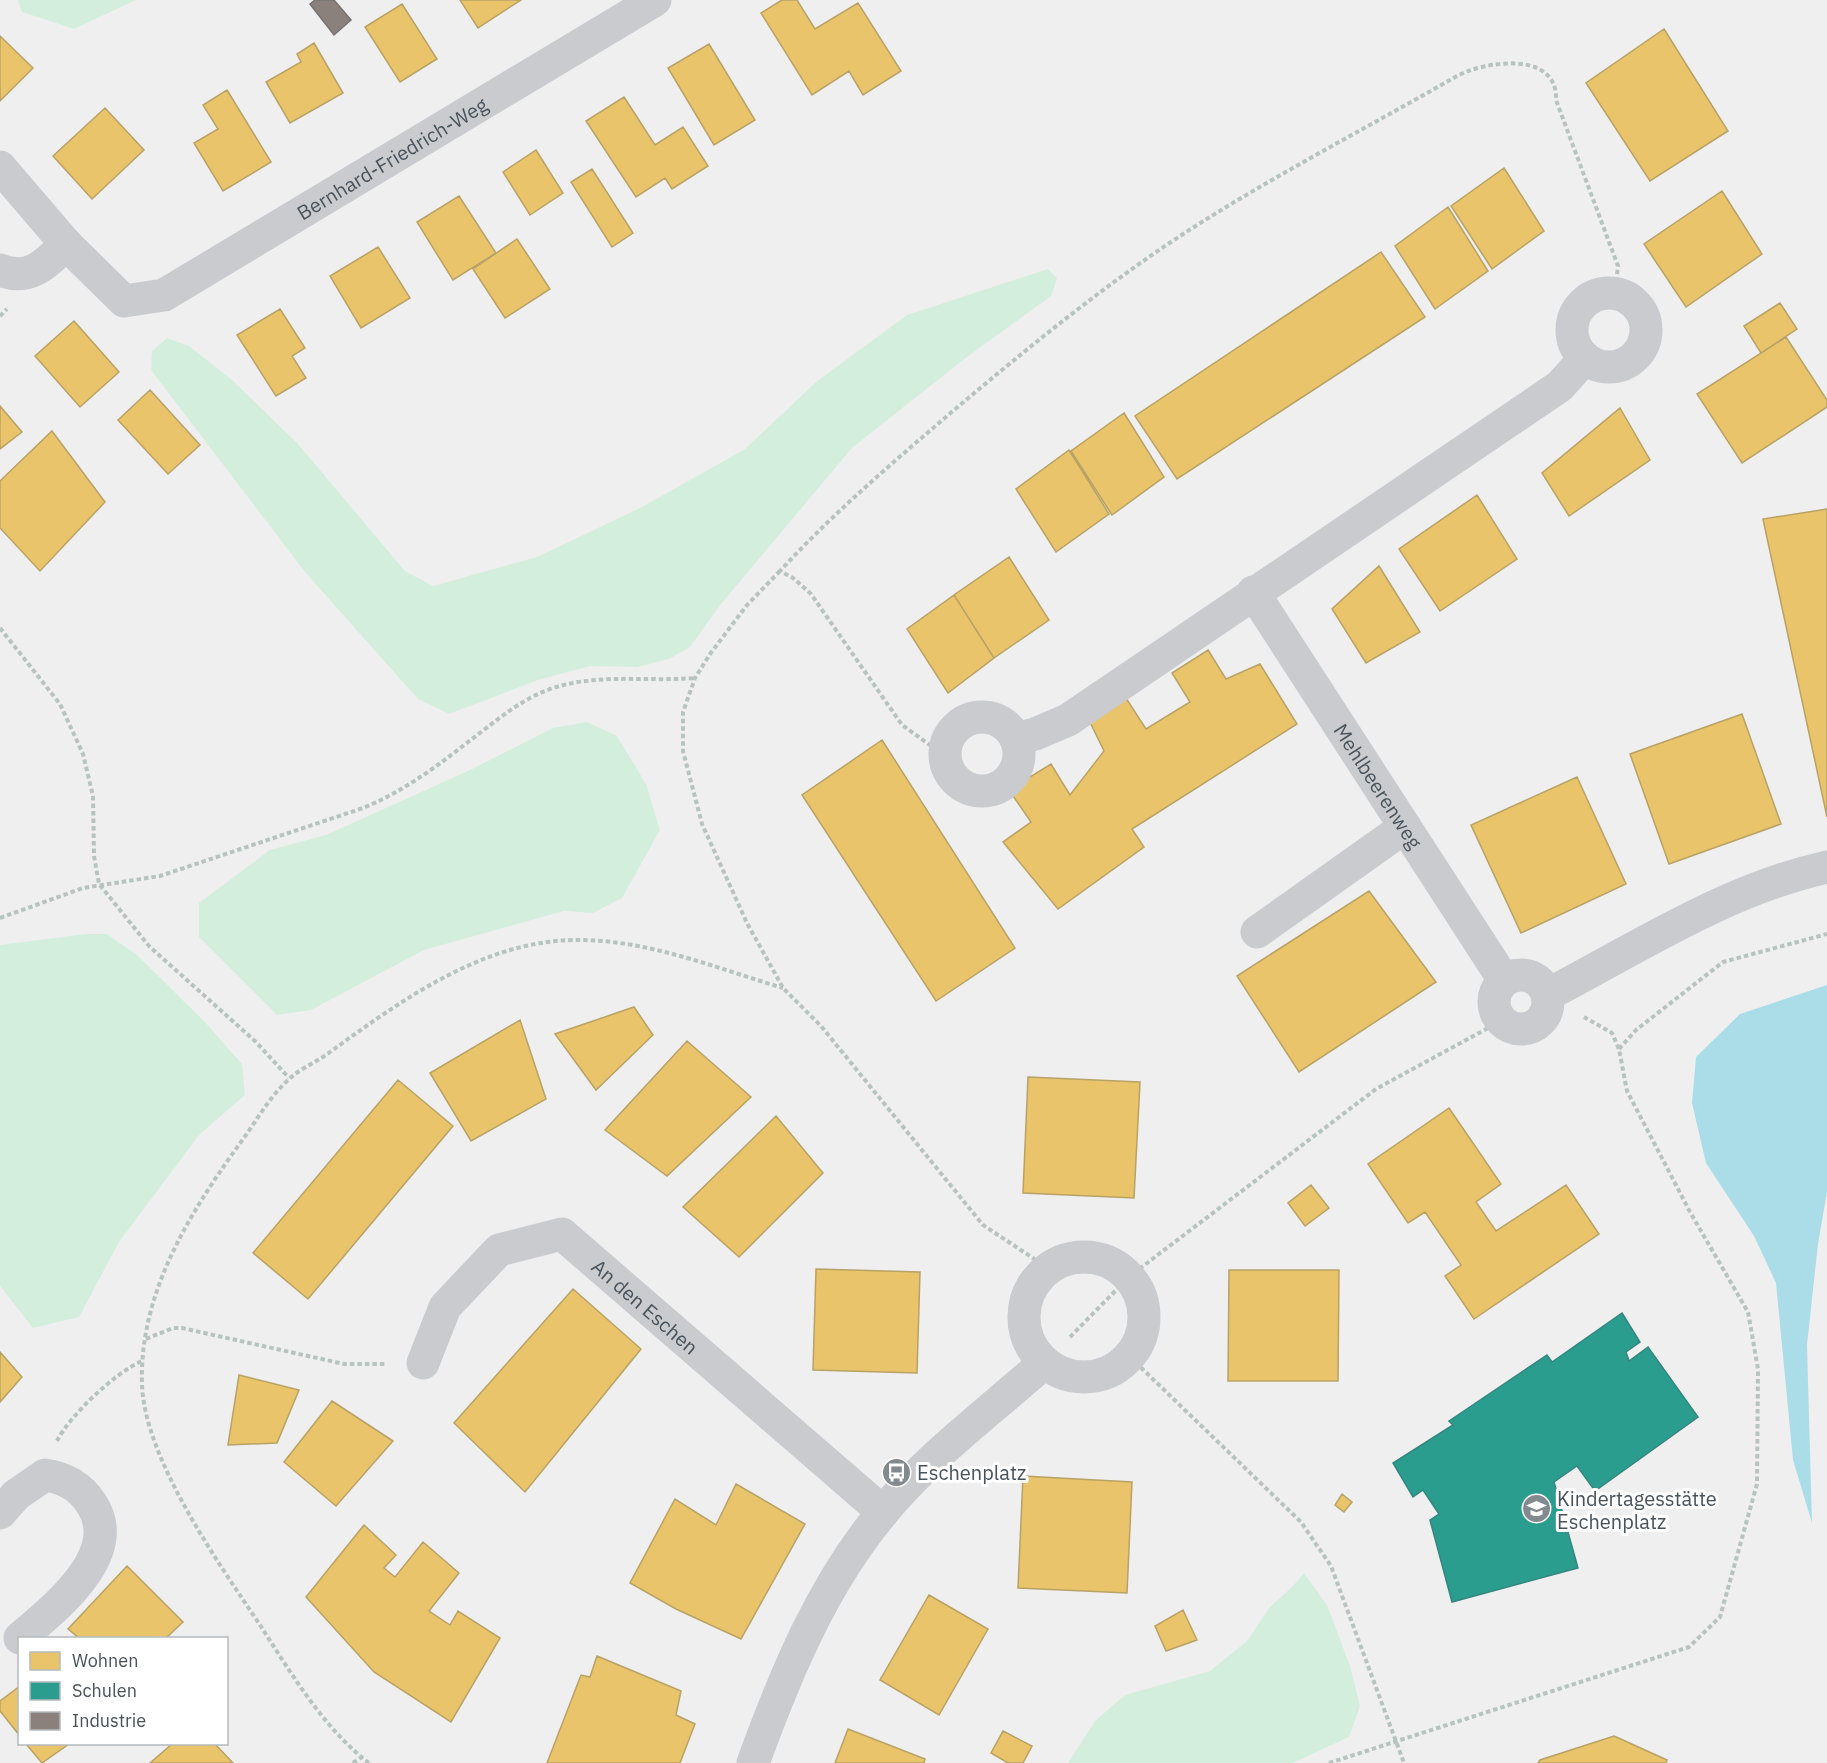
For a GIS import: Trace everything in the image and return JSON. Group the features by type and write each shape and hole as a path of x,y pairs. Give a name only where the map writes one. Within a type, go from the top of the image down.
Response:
{"street":[{"name":"Bernhard-Friedrich-Weg","path":"66,244 124,301 164,295 655,0"},
{"path":"0,270 14,275 28,273 41,267 66,244 6,187"},
{"path":"1615,293 1627,297 1644,316 1647,329 1645,342 1639,353 1617,366 1606,367 1585,358 1573,338 1575,315 1590,298 1615,293"},
{"path":"1016,739 1044,731 1068,720 1253,592 1560,386 1585,358"},
{"name":"Mehlbeerenweg","path":"1253,592 1504,980"},
{"path":"974,717 999,720 1009,728 1020,752 1016,770 1003,785 992,790 968,788 959,783 946,764 945,752 954,731 974,717"},
{"path":"1257,932 1405,827"},
{"path":"1547,1003 1720,904 1801,873 1827,867"},
{"path":"1514,975 1533,977 1544,986 1547,1003 1541,1020 1527,1028 1509,1027 1501,1021 1494,1006 1494,997 1504,980 1514,975"},
{"name":"An den Eschen","path":"423,1364 445,1307 499,1250 562,1234 883,1512"},
{"path":"1071,1257 1094,1257 1117,1265 1130,1276 1143,1300 1145,1325 1140,1342 1130,1357 1107,1374 1087,1378 1061,1374 1044,1363 1031,1346 1024,1323 1024,1308 1030,1290 1048,1268 1071,1257"},
{"path":"753,1763 779,1691 837,1574 883,1512 916,1477 1044,1363"},
{"path":"0,1513 16,1495 45,1475 62,1477 87,1497 100,1519 98,1551 81,1580 22,1637"},
{"path":"0,1656 18,1641"}],"path":[{"path":"1048,1268 983,1225 821,1026 783,988 747,923 695,805 681,731 683,712 694,678 747,605 809,541 938,424 1029,346 1128,272 1196,226 1457,76 1479,66 1503,62 1516,63 1536,69 1551,80 1557,89 1556,100 1618,266 1615,293"},
{"path":"780,571 798,582 811,594 902,725 930,745 945,752"},
{"path":"0,628 60,705 83,754 93,796 94,856 99,884 149,945 256,1042 289,1078"},
{"path":"0,918 99,884 160,876 385,798 445,760 511,709 553,688 603,678 694,678"},
{"path":"1619,1049 1636,1030 1723,962 1827,934"},
{"path":"369,1763 308,1697 235,1588 174,1484 152,1431 143,1397 142,1361 145,1339 161,1279 185,1229 224,1165 289,1078 410,998 455,972 488,957 542,943 575,940 642,947 783,988"},
{"path":"1329,1763 1689,1647 1720,1617 1757,1484 1758,1369 1748,1312 1690,1212 1628,1091 1619,1049 1612,1033 1578,1014 1547,1003"},
{"path":"1044,1363 1130,1276 1376,1089 1501,1021"},
{"path":"145,1339 173,1328 182,1328 344,1364 423,1364"},
{"path":"1130,1357 1301,1522 1331,1566 1398,1741 1404,1763"},
{"path":"45,1475 50,1454 59,1436 84,1407 114,1379 129,1367 142,1361"},
{"path":"353,1763 362,1757"}],"green space":[{"path":"18,0 136,0 74,29 22,12"},
{"path":"1048,269 1057,278 1051,296 967,357 852,448 721,604 690,647 669,659 637,667 590,666 538,680 449,714 418,699 305,572 151,370 152,351 167,338 189,346 231,379 298,444 405,571 433,586 537,557 642,507 745,449 816,382 907,315"},
{"path":"587,722 617,736 646,784 660,830 622,898 593,913 564,911 424,950 311,1010 277,1015 199,937 199,903 270,850 326,835 470,770 553,728"},
{"path":"86,934 107,934 137,955 204,1021 242,1064 245,1095 200,1134 119,1242 79,1317 33,1328 0,1286 0,945"},
{"path":"1304,1573 1327,1605 1350,1666 1360,1706 1349,1737 1293,1763 1068,1763 1095,1721 1125,1695 1210,1671 1247,1641 1269,1608"}],"water":[{"path":"1827,985 1827,1192 1818,1244 1807,1345 1812,1523 1793,1460 1776,1283 1754,1236 1706,1163 1692,1103 1696,1057 1740,1014"}],"building: Wohnen":[{"path":"460,0 521,0 478,28"},
{"path":"782,0 797,0 815,29 858,3 901,71 863,95 849,71 812,95 761,13"},
{"path":"402,4 437,59 400,82 365,27"},
{"path":"1664,29 1728,131 1650,181 1586,83"},
{"path":"0,36 33,68 0,101"},
{"path":"314,43 343,93 290,123 266,82 301,62 297,54"},
{"path":"709,44 755,120 714,145 668,68"},
{"path":"227,90 271,162 223,191 194,143 218,129 203,105"},
{"path":"624,97 655,145 683,127 708,166 672,189 665,178 636,197 586,121"},
{"path":"105,108 144,150 92,199 53,156"},
{"path":"536,150 563,193 530,215 503,172"},
{"path":"1504,168 1544,231 1492,269 1451,206"},
{"path":"592,169 633,233 612,247 571,182"},
{"path":"1722,191 1762,254 1686,307 1644,244"},
{"path":"459,196 496,253 453,280 417,222"},
{"path":"1448,207 1488,271 1435,309 1395,246"},
{"path":"517,239 550,289 505,318 473,269"},
{"path":"378,247 410,298 361,328 330,276"},
{"path":"1381,252 1425,317 1177,479 1135,416"},
{"path":"1780,303 1797,329 1761,353 1744,326"},
{"path":"280,309 305,348 292,356 306,378 276,396 237,335"},
{"path":"74,321 119,372 80,407 35,356"},
{"path":"1786,337 1827,400 1827,407 1742,463 1697,394"},
{"path":"150,390 200,445 168,474 118,420"},
{"path":"0,406 22,432 0,449"},
{"path":"1620,408 1650,460 1569,516 1542,473"},
{"path":"1124,413 1164,477 1112,515 1071,451"},
{"path":"52,431 105,502 40,571 0,528 0,481"},
{"path":"1069,450 1109,514 1056,552 1016,489"},
{"path":"1477,495 1517,559 1440,611 1399,549"},
{"path":"1827,509 1827,817 1763,519"},
{"path":"1009,557 1049,620 994,658 954,595"},
{"path":"1379,566 1420,632 1366,663 1332,609"},
{"path":"954,595 994,658 948,693 907,629"},
{"path":"1208,650 1226,679 1260,664 1297,724 1132,829 1144,847 1058,909 1003,842 1031,822 1009,790 1051,764 1070,795 1104,751 1088,718 1124,695 1146,729 1190,702 1172,673"},
{"path":"1742,714 1781,824 1669,864 1630,754"},
{"path":"882,740 1015,948 936,1001 802,795"},
{"path":"1577,777 1626,884 1521,933 1471,825"},
{"path":"1369,891 1436,982 1299,1072 1237,976"},
{"path":"634,1007 653,1035 596,1090 555,1034"},
{"path":"520,1020 546,1099 471,1141 430,1073"},
{"path":"687,1041 751,1097 667,1176 605,1130"},
{"path":"1028,1077 1140,1082 1134,1198 1023,1193"},
{"path":"398,1080 453,1126 308,1299 253,1253"},
{"path":"1449,1108 1501,1184 1476,1202 1496,1231 1566,1185 1599,1234 1474,1319 1445,1276 1461,1265 1425,1212 1408,1223 1368,1164"},
{"path":"776,1116 823,1173 739,1257 683,1207"},
{"path":"1311,1185 1329,1208 1305,1226 1288,1203"},
{"path":"816,1269 920,1272 917,1373 813,1370"},
{"path":"1229,1270 1339,1270 1338,1381 1228,1381"},
{"path":"573,1289 641,1349 525,1492 454,1423"},
{"path":"0,1352 22,1377 0,1402"},
{"path":"239,1375 299,1390 277,1443 228,1445"},
{"path":"332,1401 393,1441 336,1506 284,1462"},
{"path":"1023,1476 1132,1482 1127,1593 1018,1588"},
{"path":"736,1484 805,1524 741,1639 676,1609 630,1583 675,1499 716,1525"},
{"path":"1342,1494 1352,1502 1344,1512 1335,1505"},
{"path":"364,1525 396,1555 384,1568 395,1577 423,1542 459,1573 429,1611 450,1625 458,1611 500,1638 451,1722 374,1672 306,1597"},
{"path":"127,1566 183,1622 167,1637 78,1637 68,1629"},
{"path":"929,1595 988,1629 939,1715 880,1680"},
{"path":"1183,1610 1197,1640 1166,1651 1155,1626"},
{"path":"597,1656 681,1691 676,1715 695,1724 680,1763 547,1763 581,1675 590,1677"},
{"path":"18,1688 18,1734 0,1711 0,1701"},
{"path":"848,1729 925,1759 924,1763 835,1763"},
{"path":"1003,1731 1032,1746 1023,1763 1008,1763 991,1753"},
{"path":"1614,1736 1667,1760 1666,1763 1538,1763 1540,1760"},
{"path":"27,1745 68,1745 42,1763"},
{"path":"171,1745 216,1745 233,1763 150,1763"}],"building: Schulen":[{"path":"1622,1313 1640,1342 1626,1352 1629,1361 1648,1347 1698,1417 1595,1491 1577,1466 1554,1482 1578,1568 1452,1602 1430,1520 1439,1514 1423,1490 1413,1497 1393,1463 1453,1425 1449,1421 1547,1355 1552,1362"}],"building: Industrie":[{"path":"315,0 334,0 351,20 334,35 310,4"}],"place":[{"name":"Eschenplatz","path":"896,1472"},
{"name":"Kindertagesstätte Eschenplatz","path":"1536,1509"}]}
